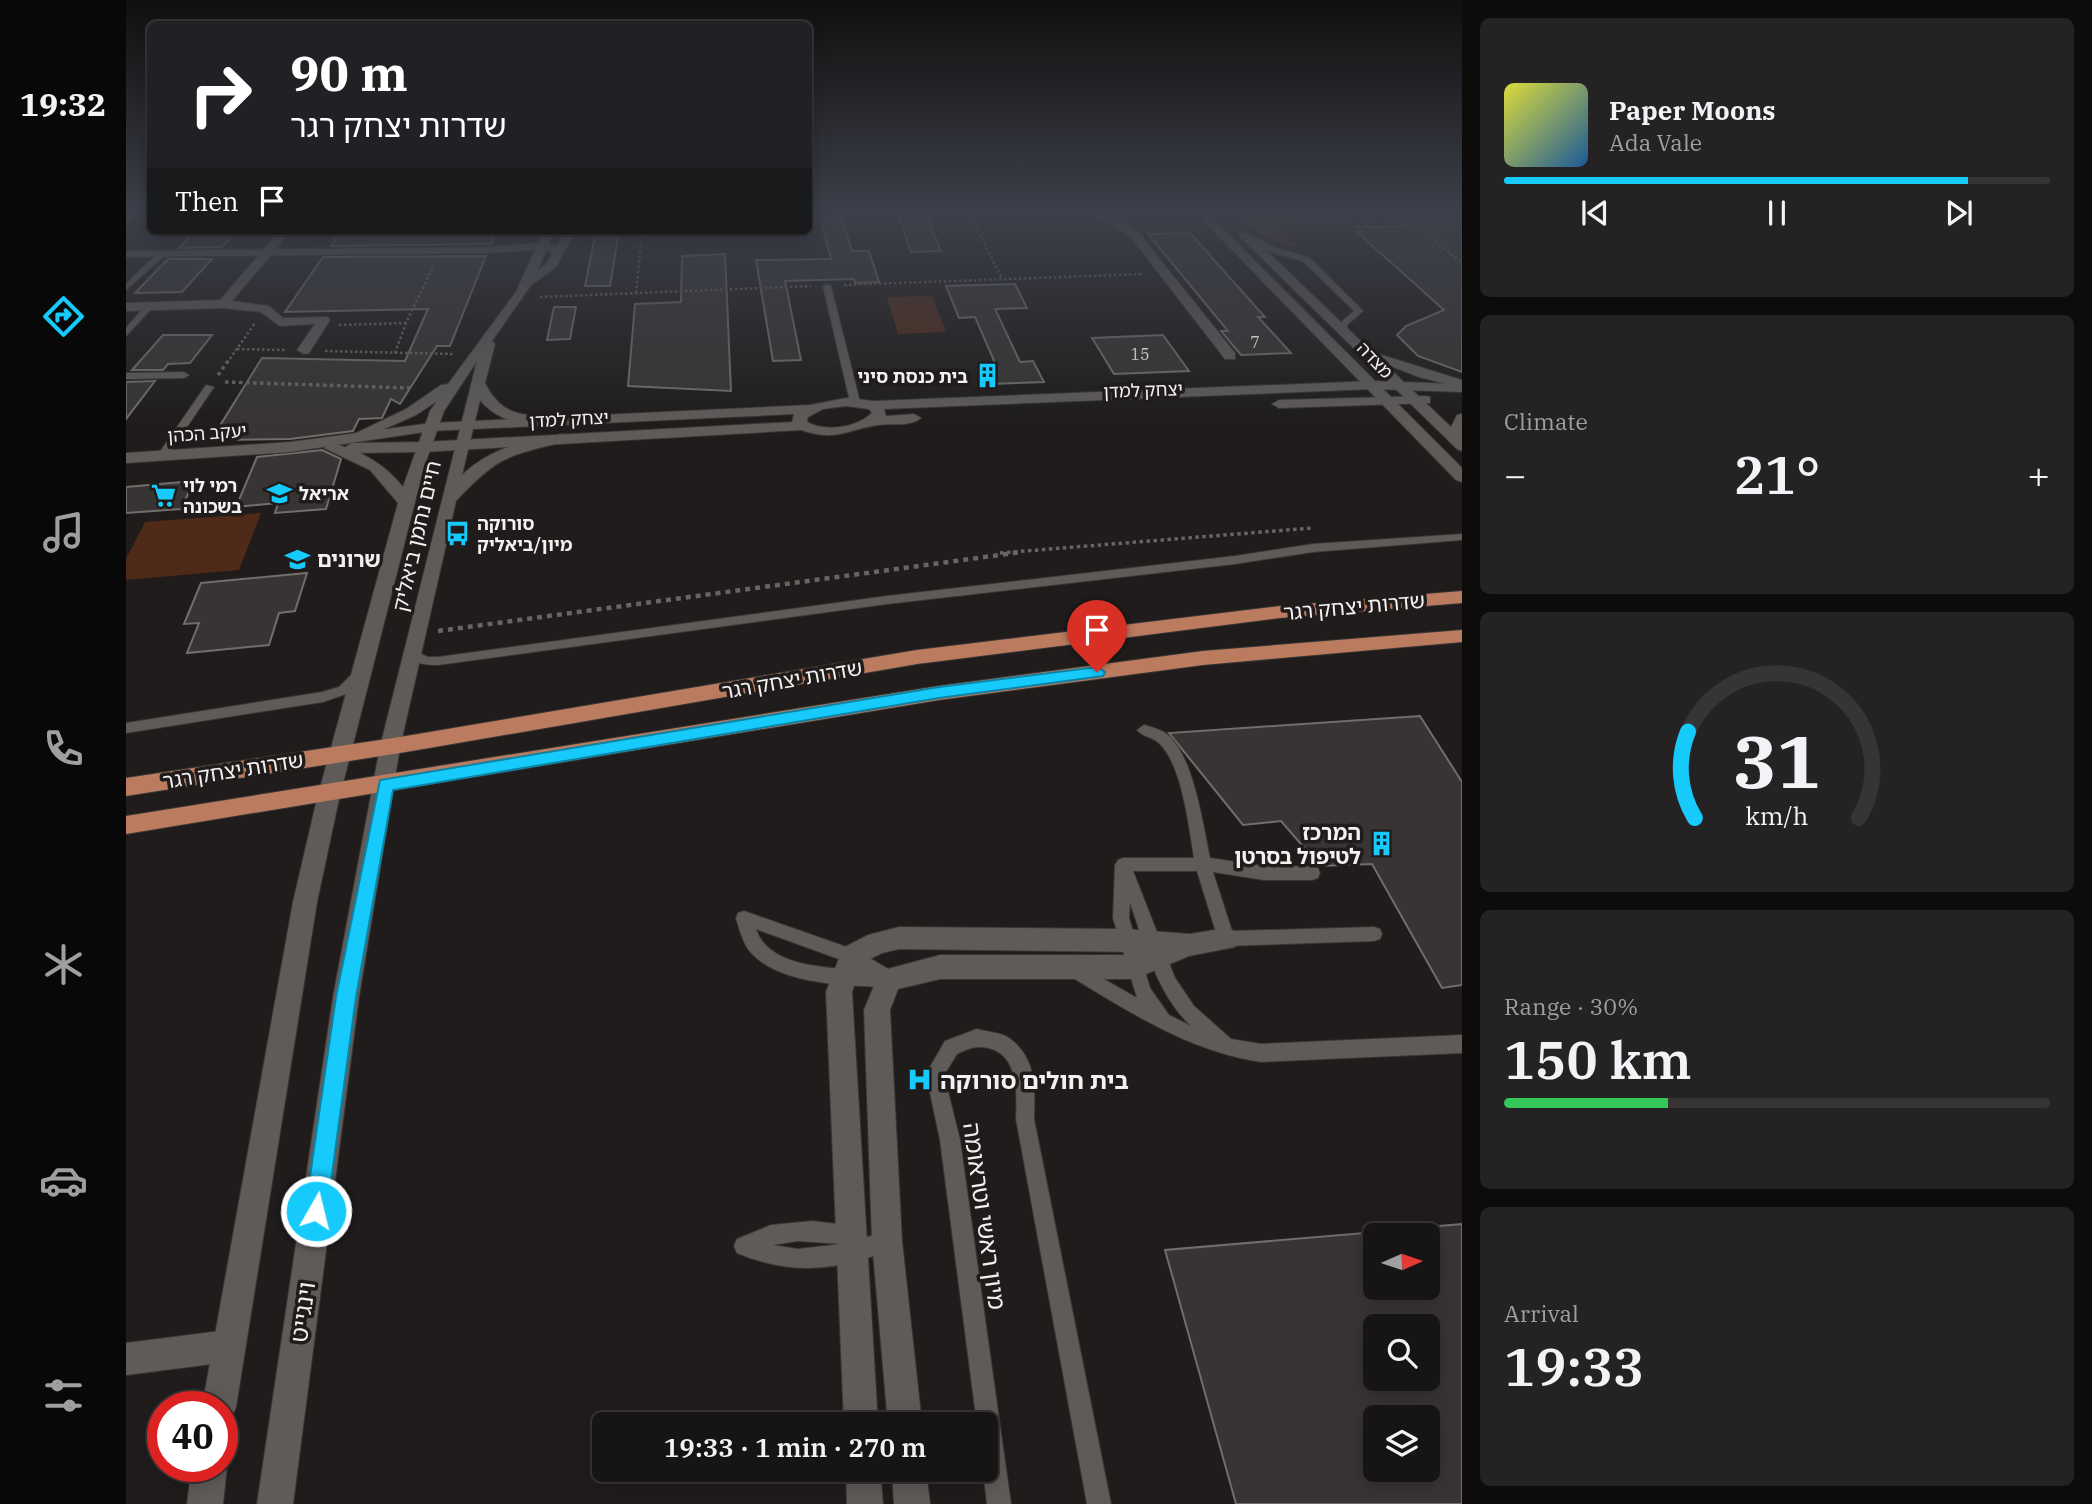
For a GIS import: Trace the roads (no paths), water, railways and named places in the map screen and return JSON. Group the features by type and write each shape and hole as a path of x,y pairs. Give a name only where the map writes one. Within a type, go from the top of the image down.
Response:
{"main road":[{"name":"שדרות יצחק רגר","path":"126,787 390,747 917,657 1280,612 1462,597"},
{"name":"שדרות יצחק רגר","path":"126,825 939,693 1203,658 1462,636"}],"street":[{"path":"223,304 242,282"},
{"name":"חיים נחמן ביאליק","path":"340,753 407,502 431,427 474,355 530,282"},
{"path":"1172,282 1230,356"},
{"name":"מצדה","path":"1270,282 1462,477"},
{"name":"מצדה","path":"1292,282 1461,445"},
{"path":"126,307 223,304 265,309 280,322 324,320 304,350"},
{"name":"חיים נחמן ביאליק","path":"390,747 461,444 490,337"},
{"path":"1362,350 1462,386"},
{"path":"357,436 411,412 459,378"},
{"path":"478,383 483,397 498,412 522,419 564,421"},
{"name":"יצחק למדן","path":"423,447 802,426 815,430 836,430 874,413 1373,385 1462,386"},
{"name":"יצחק למדן","path":"431,427 809,409 855,402 874,413 1386,400 1462,402"},
{"path":"802,426 799,420 801,415 809,409"},
{"path":"1461,445 1458,429 1462,418"},
{"name":"יעקב הכהן","path":"126,458 290,446 431,427"},
{"path":"448,501 471,473 491,458 530,443 562,438"},
{"name":"יעקב הכהן","path":"290,446 423,447"},
{"path":"332,448 361,457 378,467 407,502"},
{"name":"וינגייט","path":"275,1504 346,997 390,747"},
{"path":"221,1391 305,902 340,753"},
{"path":"860,1412 839,992 848,967 877,943 899,938 1143,952"},
{"path":"904,1412 887,1241 877,1010 889,979 940,967 1068,967 1226,939"},
{"path":"126,1359 228,1346"},
{"path":"205,1504 208,1482"},
{"path":"864,1482 865,1504"},
{"path":"910,1482 912,1504"}],"lane":[{"path":"1329,282 1359,312 1343,324 1344,332"},
{"path":"827,286 855,402"},
{"path":"126,333 150,306"},
{"path":"126,376 184,375"},
{"path":"162,456 209,387"},
{"path":"415,641 412,655 418,659 438,661 887,600 1235,560 1313,548 1462,537"},
{"path":"126,728 328,696 345,690 362,673"},
{"path":"1144,730 1163,738 1176,755 1191,800 1203,864 1226,939 1374,934"},
{"path":"1124,865 1203,864 1264,873 1312,873"},
{"path":"1124,865 1121,918 1188,1013 1231,1051"},
{"path":"1124,865 1143,952 1143,992 1166,1023"},
{"path":"848,967 776,963 754,944 744,918 848,967 889,979"},
{"path":"1068,967 1187,1036 1231,1051 1261,1053 1462,1044"},
{"name":"מיון ראשי וטראומה","path":"999,1504 950,1140 936,1074 951,1047 976,1038 1003,1044 1023,1067 1025,1119 1099,1504"},
{"path":"852,1245 887,1241"}],"place":[{"name":"בית כנסת סיני","path":"988,376"},
{"name":"אריאל","path":"279,493"},
{"name":"רמי לוי בשכונה","path":"163,495"},
{"name":"סורוקה מיון/ביאליק","path":"457,533"},
{"name":"שרונים","path":"297,559"},
{"name":"המרכז לטיפול בסרטן","path":"1381,844"},
{"name":"בית חולים סורוקה","path":"920,1080"}]}
